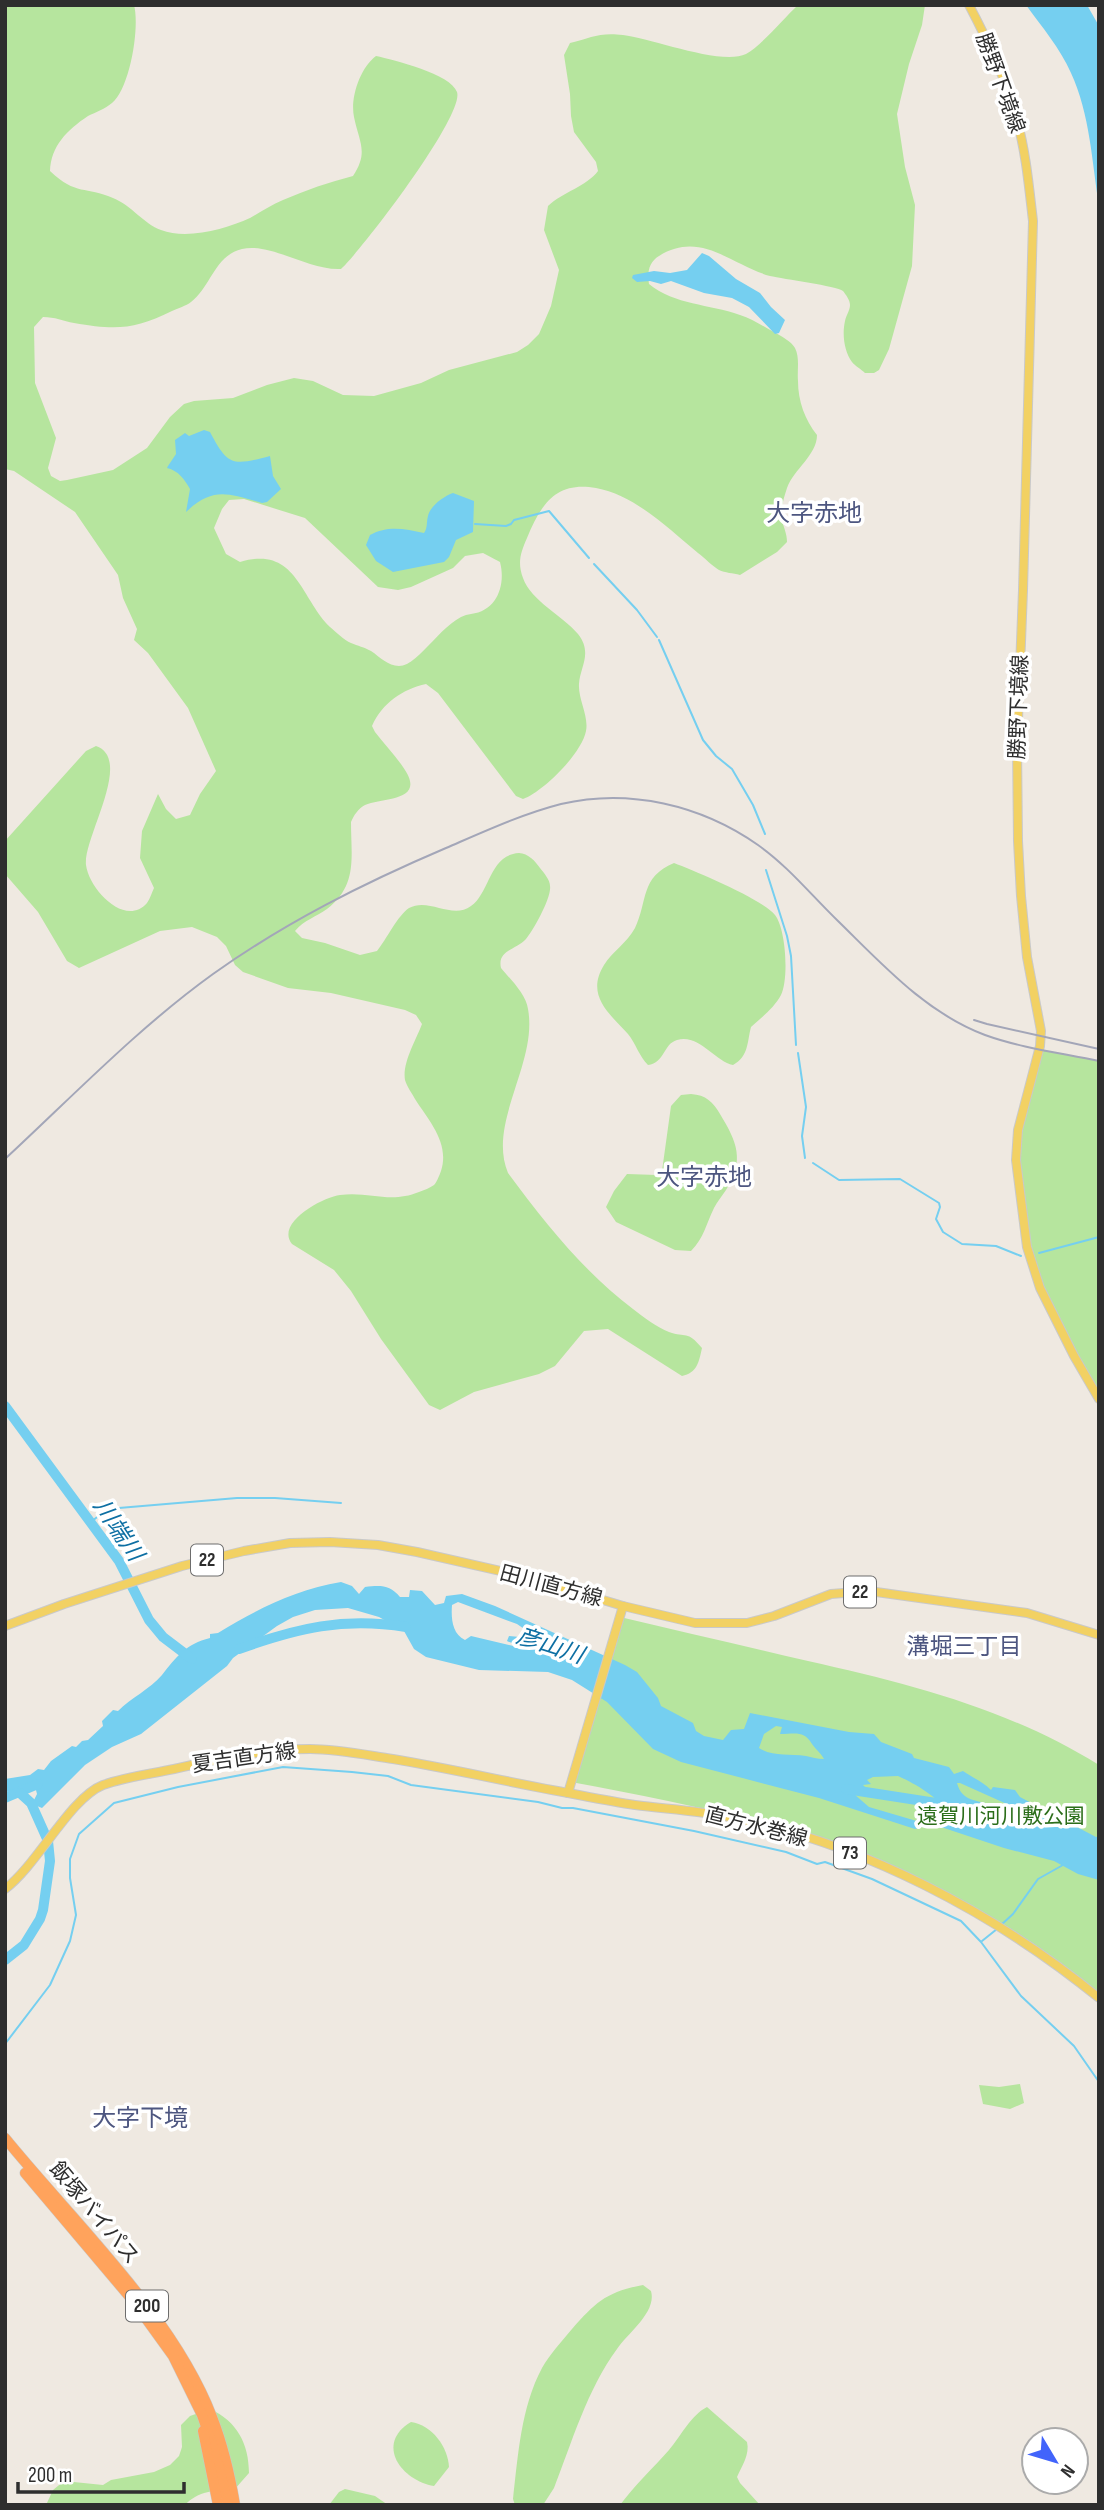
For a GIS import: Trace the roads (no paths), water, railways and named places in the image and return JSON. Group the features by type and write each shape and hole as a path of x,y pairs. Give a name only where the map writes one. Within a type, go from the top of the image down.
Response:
{"highway":[{"name":"飯塚バイパス","path":"5,2138 160,2323 188,2368 212,2416 227,2465 235,2505"},
{"name":"200","path":"5,2148 152,2325 173,2356 198,2406 216,2455 228,2505"},
{"path":"198,2406 218,2505"},
{"path":"212,2416 224,2441 242,2505"}],"main road":[{"name":"勝野下境線","path":"969,5 1004,82 1017,119 1033,221 1017,772 1018,841 1027,957 1041,1031 1040,1046 1018,1130 1018,1177 1027,1247 1040,1288 1099,1399"},
{"name":"田川直方線","path":"5,1626 181,1566 290,1543 330,1542 378,1545 417,1552 523,1576 622,1608 695,1623 731,1624 774,1616 831,1594 879,1592 1027,1613 1099,1635"},
{"path":"569,1789 622,1608"},
{"name":"夏吉直方線","path":"5,1889 30,1865 87,1795 102,1785 188,1765 274,1750 313,1749 349,1752 569,1789"},
{"name":"直方水巻線","path":"569,1789 636,1805 731,1817 780,1830 873,1862 937,1891 1001,1929 1099,1998"}],"water":[{"path":"1026,5 1087,5 1099,26 1099,206 1090,138 1077,89 1062,55"},
{"path":"702,253 736,279 760,293 785,320 779,333 775,334 749,307 732,298 704,293 671,281 661,284 637,282 632,278 633,275 654,271 670,273 687,270"},
{"path":"204,430 210,432 232,461 270,456 273,476 281,489 267,502 262,503 230,495 213,495 186,512 190,489 178,473 167,468 176,454 175,440 185,433 189,436"},
{"path":"453,493 474,501 473,532 456,540 444,562 393,572 376,561 366,545 370,535 390,529 424,533 431,509"},
{"path":"341,1582 352,1586 359,1594 365,1587 385,1587 400,1597 409,1597 410,1590 422,1591 435,1605 444,1603 446,1596 462,1594 495,1606 637,1672 658,1698 661,1706 693,1723 696,1731 704,1736 723,1740 731,1730 744,1729 750,1713 849,1732 874,1734 881,1742 912,1754 914,1758 949,1767 954,1774 963,1771 991,1790 993,1787 1015,1790 1020,1797 1096,1837 1099,1836 1099,1880 1078,1874 1054,1861 944,1828 925,1826 915,1829 819,1798 681,1762 653,1749 607,1702 572,1680 548,1672 479,1670 426,1657 414,1649 404,1631 379,1617 348,1608 315,1610 277,1626 233,1658 227,1666 141,1734 112,1747 85,1765 42,1808 32,1804 36,1790 5,1792 5,1779 30,1775 38,1769 44,1770 51,1761 72,1746 76,1747 82,1741 88,1740 103,1726 102,1721 113,1710 118,1711 152,1685 188,1648 210,1638 210,1634 218,1633 277,1602","holes":["458,1602 517,1624 530,1633 529,1637 522,1634 520,1637 509,1636 507,1641 520,1644 534,1642 547,1648 522,1648 471,1636 465,1640 455,1630 452,1605","776,1726 782,1727 780,1734 802,1735 824,1759 765,1751 759,1748 764,1734","898,1776 905,1779 934,1797 949,1815 920,1822 869,1807 854,1794 867,1789 863,1785 871,1784 867,1780 873,1777","957,1783 1020,1810 1027,1818 966,1797"]}],"waterway":[{"path":"475,524 506,526 514,520 549,511 589,558"},
{"path":"594,564 637,610 657,637"},
{"path":"659,640 703,740 716,756 732,769 753,805 765,834"},
{"path":"766,870 791,956 796,1045"},
{"path":"798,1053 806,1107 802,1136 805,1158"},
{"path":"813,1163 839,1180 900,1179 939,1203 936,1219 943,1232 962,1244 996,1246 1021,1256"},
{"path":"1039,1253 1099,1237"},
{"name":"川端川","path":"5,1406 119,1561 149,1620 163,1637 192,1659"},
{"path":"91,1522 107,1509 237,1498 341,1503"},
{"name":"彦山川","path":"239,1649 281,1635 321,1626 362,1623 406,1627"},
{"path":"5,2044 50,1985 70,1941 76,1915 70,1859 79,1834 114,1803 178,1787 283,1767 388,1776 411,1785 538,1802 694,1831 786,1852 817,1864 825,1862 872,1879 961,1921 981,1942 1021,1996 1074,2046 1099,2082"},
{"name":"彦山川","path":"5,1798 38,1784"},
{"name":"彦山川","path":"846,1789 949,1805"},
{"path":"5,1960 24,1945 40,1919 50,1861 48,1841 31,1803 20,1793"},
{"path":"1001,1925 1013,1914 1038,1879 1063,1865"},
{"path":"982,1941 997,1929"}],"railway":[{"path":"5,1159 158,1017 213,974 269,937 415,861 517,818 561,804 587,800 638,799 689,810 713,819 758,845 779,862 888,970 943,1014 999,1040 1099,1061"},
{"path":"974,1020 1099,1049"}],"district":[{"name":"大字赤地","path":"814,513"},
{"name":"大字赤地","path":"704,1177"},
{"name":"溝堀三丁目","path":"964,1647"},
{"name":"大字下境","path":"140,2118"}],"park label":[{"name":"遠賀川河川敷公園","path":"1001,1816"}]}
